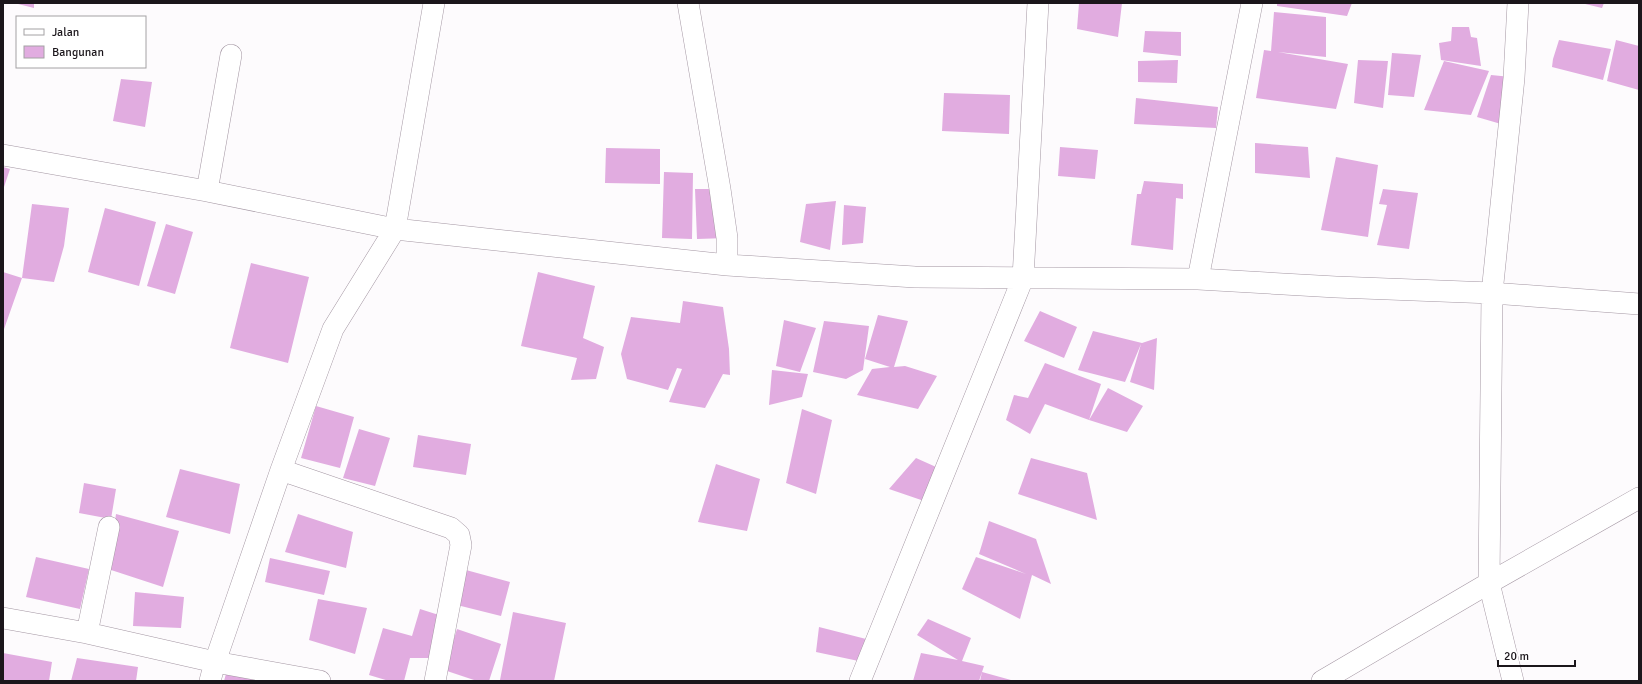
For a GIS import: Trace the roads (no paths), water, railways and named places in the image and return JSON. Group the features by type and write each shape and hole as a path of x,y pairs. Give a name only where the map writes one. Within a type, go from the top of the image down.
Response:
{"street":[{"path":"212,672 281,470 333,329 395,229 434,3"},
{"path":"688,3 720,189 727,238 727,265"},
{"path":"860,681 1023,278 1038,3"},
{"path":"1198,279 1252,3"},
{"path":"1513,681 1489,583 1492,293 1514,78 1518,3"},
{"path":"208,191 231,55"},
{"path":"3,156 208,191 395,229 727,265 915,277 1198,279 1336,287 1492,293 1639,304"},
{"path":"281,470 451,528 459,535 461,544 435,681"},
{"path":"1322,681 1489,583 1639,498"},
{"path":"87,633 109,527"},
{"path":"3,618 87,633 212,672 320,681"}]}
